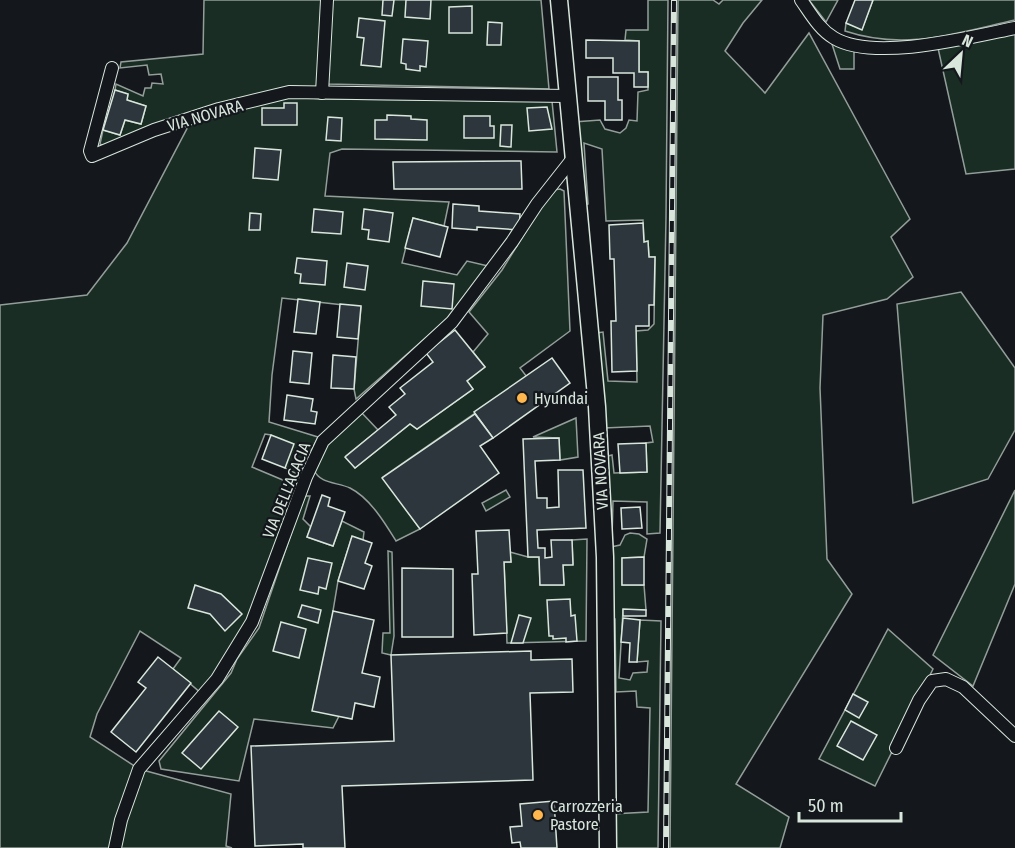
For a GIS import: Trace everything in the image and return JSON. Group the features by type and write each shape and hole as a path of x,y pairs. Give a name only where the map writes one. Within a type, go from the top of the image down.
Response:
{"main road":[{"name":"VIA NOVARA","path":"559,0 597,407 605,558 608,848"}],"street":[{"path":"322,93 327,0"},
{"path":"801,0 822,30 836,40 858,46 910,48 1015,28"},
{"name":"VIA NOVARA","path":"112,68 90,151 92,156 154,130 219,109 289,92 568,96"},
{"name":"VIA DELL'ACACIA","path":"115,848 121,820 139,770 217,678 252,622 306,477 323,441 452,322 512,242 537,204 574,157"},
{"path":"896,748 919,700 932,681 946,679 963,687 1015,736"}],"green space":[{"path":"204,0 322,0 317,88 290,86 257,95 106,147 100,144 103,130 120,135 125,120 141,124 146,106 127,100 128,94 115,90 116,84 143,96 145,88 151,88 152,83 163,84 161,74 149,75 147,65 120,68 121,62 203,54"},
{"path":"332,0 541,0 549,89 327,84"},
{"path":"648,0 668,0 660,533 647,534 647,502 613,501 612,538 604,457 612,455 614,473 647,472 646,443 653,442 650,426 604,428 597,333 603,332 608,381 637,382 636,331 648,330 654,324 655,257 649,257 648,242 644,242 643,220 606,221 602,149 584,143 588,204 582,206 574,122 600,120 605,129 620,133 626,128 629,120 637,121 638,92 648,90 648,72 639,72 639,41 625,40 626,30 648,30"},
{"path":"678,0 713,0 719,4 723,0 762,0 743,23 725,51 765,93 809,33 910,219 891,237 913,277 887,299 823,315 820,388 827,559 852,594 736,784 789,817 780,848 670,848"},
{"path":"809,0 838,0 826,22"},
{"path":"873,0 1015,0 1015,20 910,40 867,37 845,31 846,23 862,29"},
{"path":"1015,34 1015,169 966,174 938,48"},
{"path":"831,41 854,49 854,69 840,69"},
{"path":"288,96 322,99 552,101 557,152 342,149 330,153 325,196 449,202 444,226 413,218 402,263 457,275 467,261 488,266 447,319 356,399 354,389 361,307 282,298 272,375 269,422 318,437 299,475 285,468 271,435 265,434 252,467 297,486 249,619 201,693 173,669 181,658 140,631 97,714 90,737 139,769 231,794 226,846 232,848 0,848 0,305 87,295 127,243 190,123"},
{"path":"553,190 564,191 570,331 520,368 527,377 383,477 420,529 396,541 376,512 357,492 317,475 314,470 326,443 361,412 378,430 346,456 355,468 410,424 417,429 473,389 467,381 485,367 473,352 488,334 469,312 502,270 548,196"},
{"path":"961,292 1015,368 1015,430 988,479 913,503 897,304"},
{"path":"576,418 578,457 560,460 559,438 533,437"},
{"path":"506,490 510,497 486,511 482,503"},
{"path":"1015,490 1015,584 973,686 933,655"},
{"path":"304,496 310,496 303,519 311,527 307,537 333,546 342,521 364,532 363,540 352,537 338,581 333,611 339,716 333,728 254,719 239,781 161,769 159,761 231,673 237,659 259,628"},
{"path":"639,534 647,539 644,557 622,558 622,585 644,585 646,610 623,610 619,678 630,680 633,673 647,672 648,661 637,662 640,620 661,621 658,848 612,848 612,814 648,812 650,708 637,707 636,691 616,692 615,619 608,619 606,548 620,545 625,535"},
{"path":"587,539 586,641 507,643 504,562 511,562 510,552 528,557 539,557 540,585 564,585 563,565 573,564 572,540"},
{"path":"388,551 392,552 394,636 391,655 382,653 383,633 390,633"},
{"path":"888,629 933,669 875,786 819,759"}],"building":[{"path":"383,0 394,0 392,16 382,15"},
{"path":"406,0 431,0 430,19 405,17"},
{"path":"855,0 873,0 862,30 846,23"},
{"path":"472,6 472,33 449,33 449,7"},
{"path":"359,18 385,21 381,67 361,65 364,38 357,37"},
{"path":"488,22 502,23 501,45 487,45"},
{"path":"403,39 428,41 426,67 420,66 420,71 406,69 406,64 401,63"},
{"path":"586,40 639,41 639,72 648,72 648,87 634,87 634,73 613,73 613,58 586,58"},
{"path":"588,77 618,77 618,100 622,100 622,120 605,120 605,101 588,101"},
{"path":"115,90 128,94 127,100 146,106 141,124 125,120 120,135 103,130"},
{"path":"284,103 297,103 297,125 262,125 262,108 284,108"},
{"path":"547,107 552,129 529,131 527,108"},
{"path":"387,115 411,116 411,119 427,120 427,140 375,139 375,120 387,120"},
{"path":"464,116 490,116 490,126 494,126 494,138 464,138"},
{"path":"328,117 342,118 341,141 326,140"},
{"path":"501,125 512,125 511,147 500,146"},
{"path":"255,148 281,150 278,180 253,178"},
{"path":"521,161 522,189 394,189 393,162"},
{"path":"453,204 479,206 479,211 520,214 519,230 452,228"},
{"path":"314,209 343,212 341,234 312,232"},
{"path":"364,209 393,213 389,242 368,239 369,230 362,229"},
{"path":"250,213 261,214 260,230 249,230"},
{"path":"413,218 448,227 440,257 405,248"},
{"path":"643,223 644,242 648,241 649,257 655,257 654,305 649,305 649,326 636,326 637,371 612,372 611,321 616,321 614,259 610,259 609,225"},
{"path":"297,258 327,261 325,285 300,283 301,274 295,273"},
{"path":"347,263 368,266 365,290 344,287"},
{"path":"423,281 454,284 452,309 421,306"},
{"path":"298,299 320,302 316,334 294,332"},
{"path":"340,304 361,306 358,339 337,337"},
{"path":"455,330 485,367 467,381 473,389 417,429 410,424 355,468 345,457 396,415 389,407 405,394 400,388 433,362 426,353"},
{"path":"293,351 312,353 309,384 290,382"},
{"path":"333,355 356,357 354,389 331,388"},
{"name":"Hyundai","path":"552,358 570,383 493,438 474,412"},
{"path":"287,395 313,399 311,411 317,412 315,424 284,420"},
{"path":"475,414 493,438 480,446 499,473 420,529 382,478"},
{"path":"271,435 294,444 285,468 262,459"},
{"path":"559,438 560,460 535,461 537,498 547,498 547,508 559,507 558,470 583,470 586,528 537,530 538,548 545,548 545,558 552,557 551,540 572,540 573,565 563,565 564,585 540,585 539,557 528,557 523,439"},
{"path":"646,443 647,472 620,473 618,444"},
{"path":"322,495 330,498 328,506 345,512 333,546 307,537"},
{"path":"640,507 642,528 622,529 621,508"},
{"path":"509,530 511,562 504,562 507,633 474,635 472,574 478,574 476,531"},
{"path":"352,536 372,543 365,563 372,566 364,589 338,581"},
{"path":"644,557 644,585 622,585 622,558"},
{"path":"308,558 332,563 326,589 319,587 318,594 300,590"},
{"path":"402,568 453,569 453,637 402,637"},
{"path":"195,585 221,594 242,614 225,631 210,614 188,608"},
{"path":"570,599 571,616 575,615 577,641 566,642 566,638 553,639 553,636 549,636 547,600"},
{"path":"302,605 321,610 318,623 298,617"},
{"path":"623,609 646,610 646,616 623,616"},
{"path":"333,611 374,620 362,673 380,677 374,707 355,703 352,719 312,711"},
{"path":"519,615 531,618 523,643 511,643"},
{"path":"623,618 640,620 637,662 629,662 630,643 621,642"},
{"path":"281,622 306,629 299,658 273,651"},
{"path":"531,651 531,660 572,659 573,692 530,693 533,780 342,786 345,848 303,848 303,844 255,846 251,746 394,741 391,655"},
{"path":"158,657 191,683 136,752 111,732 146,688 138,682"},
{"path":"853,694 868,702 859,718 845,710"},
{"path":"219,711 238,727 201,769 182,753"},
{"path":"851,721 877,735 863,760 837,746"},
{"name":"Carrozzeria Pastore","path":"554,801 557,848 521,848 520,842 512,843 510,827 522,826 520,804"}],"railway":[{"path":"666,848 674,0"}],"place":[{"name":"Hyundai","path":"522,398"},
{"name":"Carrozzeria Pastore","path":"538,815"}]}
